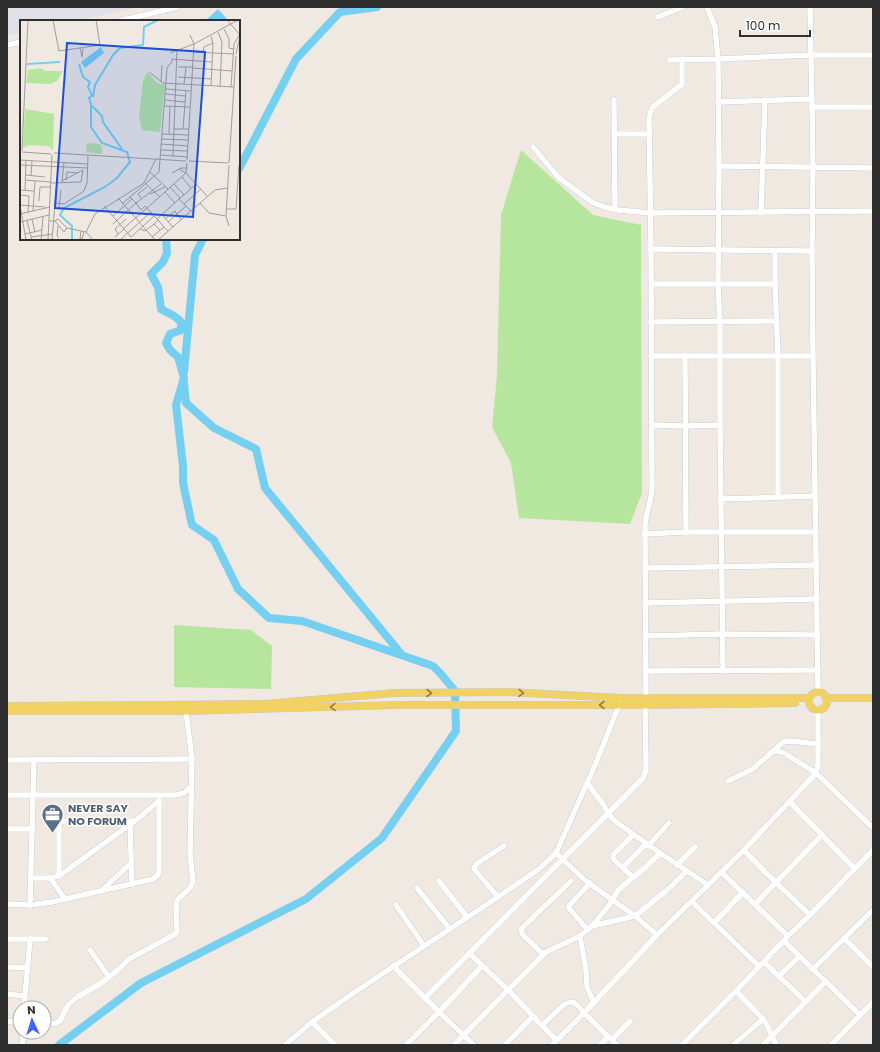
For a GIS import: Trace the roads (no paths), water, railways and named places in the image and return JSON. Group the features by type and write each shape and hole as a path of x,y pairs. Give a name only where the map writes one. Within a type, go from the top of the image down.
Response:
{"main road":[{"path":"7,706 165,706 265,704 371,694 507,692 620,702"},
{"path":"818,692 823,694 826,700 824,707 818,710 811,706 810,701 812,694 818,692"},
{"path":"826,700 873,698"},
{"path":"826,700 873,702"},
{"path":"7,711 186,710 620,702 810,701"}],"street":[{"path":"124,20 178,7"},
{"path":"658,17 683,7"},
{"path":"707,7 715,27 718,59 718,285 720,321 723,670"},
{"path":"810,7 818,692"},
{"path":"7,45 20,42"},
{"path":"669,60 811,55 873,55"},
{"path":"425,998 643,778 645,774 645,534 646,519 652,498 650,114 652,108 682,84 682,60"},
{"path":"718,102 812,99"},
{"path":"614,100 615,210"},
{"path":"761,212 765,100"},
{"path":"812,107 873,107"},
{"path":"615,134 650,134"},
{"path":"534,147 559,178 567,185 592,202 615,210 650,213 873,211"},
{"path":"719,166 873,168"},
{"path":"651,249 812,251"},
{"path":"775,251 778,355 778,498"},
{"path":"652,284 775,284"},
{"path":"651,322 777,321"},
{"path":"651,356 813,356"},
{"path":"685,356 686,532"},
{"path":"652,425 720,425"},
{"path":"721,499 815,496"},
{"path":"645,534 686,532 816,532"},
{"path":"645,568 816,565"},
{"path":"645,603 817,599"},
{"path":"645,636 722,634 817,635"},
{"path":"645,671 818,670"},
{"path":"285,1045 312,1022 393,966 498,897 545,864 556,853 596,763 620,702"},
{"path":"52,1024 60,1021 68,1005 77,997 94,988 129,959 177,932 176,904 178,899 190,888 193,882 190,853 192,759 186,710"},
{"path":"552,1045 658,935 744,850 816,773 818,765 818,710"},
{"path":"728,781 754,769 783,742 818,744"},
{"path":"772,752 778,751 784,753 816,773 873,828"},
{"path":"30,905 32,878 34,759"},
{"path":"7,760 192,759"},
{"path":"587,783 614,821 647,845 708,885"},
{"path":"7,795 159,798 184,793 191,787"},
{"path":"32,878 50,878 59,876 133,823 159,798"},
{"path":"7,904 30,905 65,900 153,879 159,872 159,798"},
{"path":"790,802 855,869"},
{"path":"59,876 59,826 61,821 133,823"},
{"path":"132,884 131,863 133,823"},
{"path":"623,867 669,823"},
{"path":"7,829 32,828"},
{"path":"633,835 613,855 613,859 634,877"},
{"path":"755,904 822,835"},
{"path":"498,897 474,869 476,864 504,846"},
{"path":"677,865 695,847"},
{"path":"744,850 810,915"},
{"path":"682,1045 873,850"},
{"path":"556,853 590,883 658,935"},
{"path":"454,1045 543,954 580,936 590,928 619,889 646,867 660,853"},
{"path":"100,891 131,863"},
{"path":"590,928 635,916 666,891 687,871"},
{"path":"721,872 755,904 800,956 860,1015"},
{"path":"50,878 65,900"},
{"path":"439,881 467,917"},
{"path":"543,954 523,935 521,930 571,881"},
{"path":"590,883 568,907 590,928"},
{"path":"417,888 450,929"},
{"path":"714,923 743,892"},
{"path":"692,902 762,964 779,976 806,1002"},
{"path":"396,905 424,946"},
{"path":"814,969 873,910"},
{"path":"580,936 586,970 587,987 594,1003"},
{"path":"844,938 873,966"},
{"path":"7,939 46,939"},
{"path":"24,1000 30,939"},
{"path":"90,950 109,977"},
{"path":"469,953 508,990 556,1040"},
{"path":"779,976 800,956"},
{"path":"393,966 474,1045"},
{"path":"406,1045 482,966"},
{"path":"7,967 27,968"},
{"path":"763,1045 826,981"},
{"path":"736,991 763,1019 768,1026 776,1045"},
{"path":"7,994 24,996"},
{"path":"542,1026 564,1004 569,1002 575,1003 617,1045"},
{"path":"831,1045 873,1002"},
{"path":"505,1045 532,1016"},
{"path":"733,1045 763,1019"},
{"path":"600,1045 630,1021"},
{"path":"312,1022 336,1045"}],"water":[{"path":"218,9 228,20 206,20"}],"waterway":[{"path":"240,167 296,59 340,12 377,7"},
{"path":"59,1045 141,983 306,899 382,838 456,731 455,691 433,666 302,621 269,618 238,589 214,540 192,525 183,483 183,466 176,405 184,378 178,357 170,350 166,343 170,334 181,330 181,322 174,316 161,309 158,287 151,274 163,262 167,253 166,240"},
{"path":"184,372 195,255 202,240"},
{"path":"184,383 186,403 214,428 256,449 265,488 402,655"}],"place":[{"name":"NEVER SAY NO FORUM","path":"53,834"}]}
